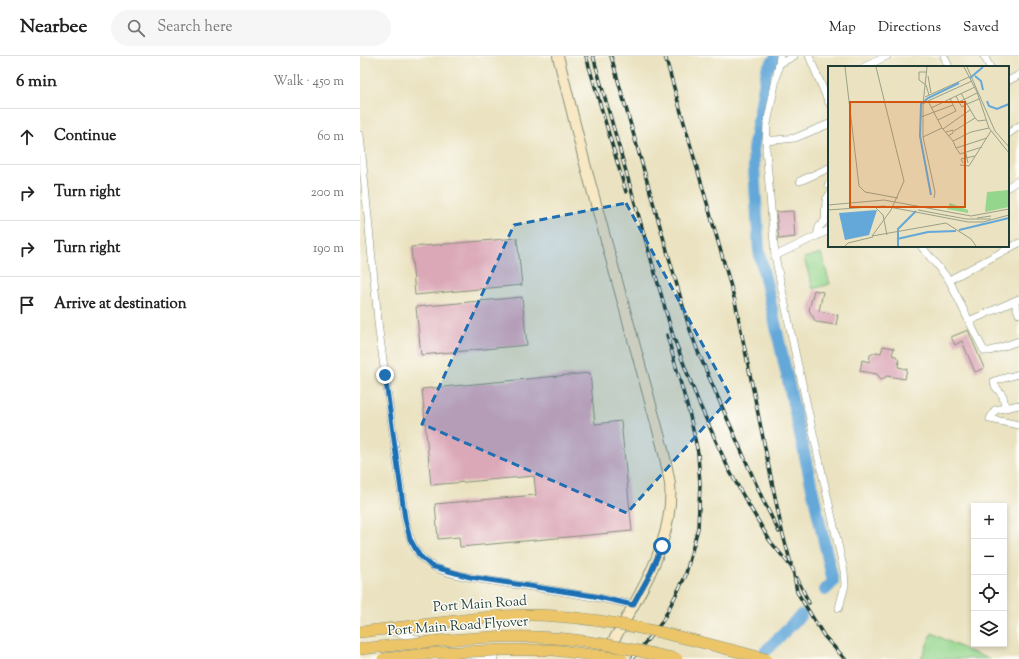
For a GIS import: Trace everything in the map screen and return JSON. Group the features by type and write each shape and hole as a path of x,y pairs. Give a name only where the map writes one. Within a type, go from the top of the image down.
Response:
{"main road":[{"name":"Port Main Road","path":"360,632 487,617 547,615 594,620 663,632 766,659"},
{"name":"Port Main Road Flyover","path":"360,649 504,636 537,637 575,640 676,659"},
{"name":"Port Main Road Flyover","path":"383,659 436,653 554,650 622,659"}],"street":[{"path":"558,56 585,164 668,469 670,485 670,507 662,546 650,574 603,659"},
{"path":"794,56 780,59 766,141 767,173 775,256 844,571 845,585 839,608"},
{"path":"810,56 826,85 828,97"},
{"path":"866,66 886,56"},
{"path":"944,56 949,66"},
{"path":"984,56 989,66"},
{"path":"1009,80 1019,75"},
{"path":"766,141 795,138 828,124"},
{"path":"1009,133 1019,126"},
{"path":"360,135 379,331 405,519 410,539 419,555 431,566 470,577 594,596 633,605"},
{"path":"800,181 828,168"},
{"path":"1009,186 1019,180"},
{"path":"817,236 819,227 825,221 826,200 828,197"},
{"path":"775,256 828,230"},
{"path":"949,280 1019,243"},
{"path":"923,247 949,280 985,351 990,351 1019,340"},
{"path":"969,321 1016,300 1019,314"},
{"path":"1005,407 1003,396 995,386 994,381 1019,374"},
{"path":"1019,405 995,410 990,419 1019,425"},
{"path":"379,629 400,633 439,648 494,659"}],"highlighted area":[{"path":"626,203 731,397 627,513 422,424 514,225"}],"green space":[{"path":"821,253 830,284 813,289 804,258"},
{"path":"932,633 968,651 991,659 921,659"}],"building":[{"path":"793,211 795,237 779,239 776,212"},
{"path":"517,238 522,285 415,295 411,247"},
{"path":"814,290 823,292 819,311 838,315 836,325 816,322 809,310"},
{"path":"522,297 527,345 421,355 416,307"},
{"path":"968,330 984,368 975,372 962,341 955,345 951,337"},
{"path":"883,346 894,348 892,355 896,356 899,361 898,367 907,369 905,379 887,376 881,380 877,374 860,371 862,360 869,362 870,355 876,352 881,353"},
{"path":"590,373 595,424 621,421 632,531 460,547 459,537 438,539 435,504 536,495 534,476 431,485 422,389"}],"waterway":[{"path":"777,56 767,69 753,150 759,251 833,582 825,590"},
{"path":"758,659 801,615"}],"railway":[{"path":"586,56 626,192"},
{"path":"593,56 673,336 698,401 729,470 744,497 770,541 793,569 797,592 824,636 845,659"},
{"path":"611,56 689,327 698,352 763,500 779,532"},
{"path":"665,56 735,301 782,531 791,564"},
{"path":"632,659 662,622 685,577 698,528 700,485 698,453 690,416 667,335"},
{"path":"797,578 809,603"}],"route":[{"path":"385,375 405,519 410,539 419,555 431,566 470,577 594,596 633,605 650,574 662,546"}]}
